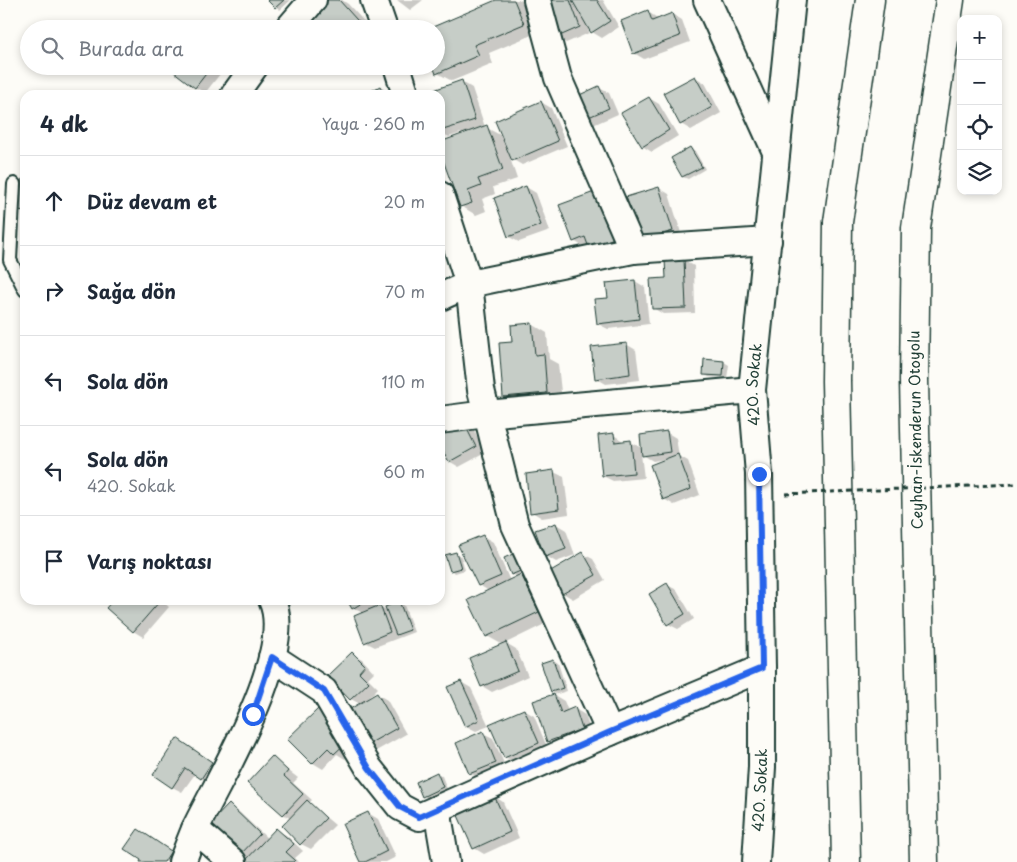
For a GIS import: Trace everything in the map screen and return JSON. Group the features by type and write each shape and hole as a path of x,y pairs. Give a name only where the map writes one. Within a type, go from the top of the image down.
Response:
{"highway":[{"path":"846,862 836,381 838,222 870,0"},
{"name":"Ceyhan-İskenderun Otoyolu","path":"924,862 914,380 916,228 950,0"}],"street":[{"path":"296,20 313,0"},
{"path":"374,0 381,20"},
{"path":"537,0 558,78 633,250"},
{"path":"707,0 776,152"},
{"name":"420. Sokak","path":"756,862 762,768 762,668 759,474 752,390 792,0"},
{"path":"238,90 248,75"},
{"path":"399,75 404,90"},
{"path":"445,210 469,284 481,390 515,525 610,732"},
{"path":"445,295 469,284 633,250 768,241"},
{"path":"445,419 752,390"},
{"path":"182,862 195,829 253,714 272,657 277,611 274,605"},
{"path":"272,657 324,691 369,768 400,807 419,817 610,732 762,668"},
{"path":"437,810 446,862"},
{"path":"195,829 233,862"}],"lane":[{"path":"14,184 10,260 20,280"}],"path":[{"path":"785,494 1017,484"}],"building":[{"path":"267,0 284,0 275,8"},
{"path":"325,0 339,0 357,20 303,20"},
{"path":"496,0 514,0 524,24 474,45 479,55 445,70 445,22"},
{"path":"553,0 570,0 580,27 555,38 541,5"},
{"path":"572,0 597,0 610,21 591,33"},
{"path":"648,10 652,21 672,13 680,36 633,54 621,21"},
{"path":"178,75 205,75 195,88"},
{"path":"695,76 712,107 680,125 663,93"},
{"path":"462,80 475,120 445,129 445,90 434,90"},
{"path":"380,86 382,90 373,90"},
{"path":"599,86 609,108 582,120 573,98"},
{"path":"649,97 669,130 642,147 621,113"},
{"path":"541,101 558,141 512,161 495,121"},
{"path":"487,125 503,170 478,179 481,186 468,191 472,203 460,207 445,166 445,140"},
{"path":"690,147 702,167 682,177 671,158"},
{"path":"526,186 541,225 508,237 494,198"},
{"path":"659,187 673,231 639,241 626,197"},
{"path":"597,191 614,238 589,248 585,237 573,242 559,205"},
{"path":"20,192 20,211 17,211"},
{"path":"684,259 686,308 652,309 650,279 666,278 665,260"},
{"path":"635,280 639,319 597,324 594,299 608,298 606,283"},
{"path":"532,323 535,355 544,354 547,393 503,397 499,343 512,342 511,325"},
{"path":"627,343 630,374 595,379 591,347"},
{"path":"704,359 724,361 723,376 703,375"},
{"path":"462,419 476,447 449,462 445,454 445,428"},
{"path":"667,431 670,452 642,456 640,435"},
{"path":"614,433 615,442 631,440 634,473 602,476 598,435"},
{"path":"678,454 691,489 663,500 650,465"},
{"path":"554,470 559,509 530,513 526,474"},
{"path":"556,523 566,549 545,557 535,530"},
{"path":"483,535 501,576 478,586 458,545"},
{"path":"456,552 461,568 450,571 445,555"},
{"path":"583,552 596,575 562,594 549,572"},
{"path":"515,553 523,570 511,575 504,558"},
{"path":"521,574 539,612 486,637 468,600"},
{"path":"667,583 685,614 667,625 649,594"},
{"path":"109,605 157,605 133,632 106,608"},
{"path":"350,605 359,605 352,609"},
{"path":"380,605 390,632 364,643 354,616"},
{"path":"401,605 410,630 396,635 385,607"},
{"path":"506,642 518,671 481,687 469,658"},
{"path":"352,652 365,665 359,672 369,682 350,700 327,676"},
{"path":"553,659 563,688 551,692 541,663"},
{"path":"461,681 479,720 465,727 447,687"},
{"path":"377,693 397,728 365,746 345,712"},
{"path":"554,694 561,713 575,707 582,729 547,742 533,701"},
{"path":"318,709 349,740 334,754 328,748 312,764 287,739"},
{"path":"524,709 539,743 504,758 489,724"},
{"path":"483,731 496,763 469,774 456,743"},
{"path":"177,738 212,762 201,779 185,768 172,788 153,775"},
{"path":"272,756 288,771 284,776 303,794 283,815 247,783"},
{"path":"437,772 443,787 422,797 416,782"},
{"path":"494,795 510,832 473,849 456,811"},
{"path":"307,800 326,818 300,845 282,826"},
{"path":"229,804 260,834 239,856 208,826"},
{"path":"368,812 387,851 365,862 360,862 342,824"},
{"path":"276,828 294,844 286,852 295,860 293,862 249,862 246,860"},
{"path":"138,829 171,851 164,862 140,862 141,860 124,849"}],"route":[{"path":"253,714 272,657 324,691 369,768 400,807 419,817 610,732 762,668 759,474"}]}
